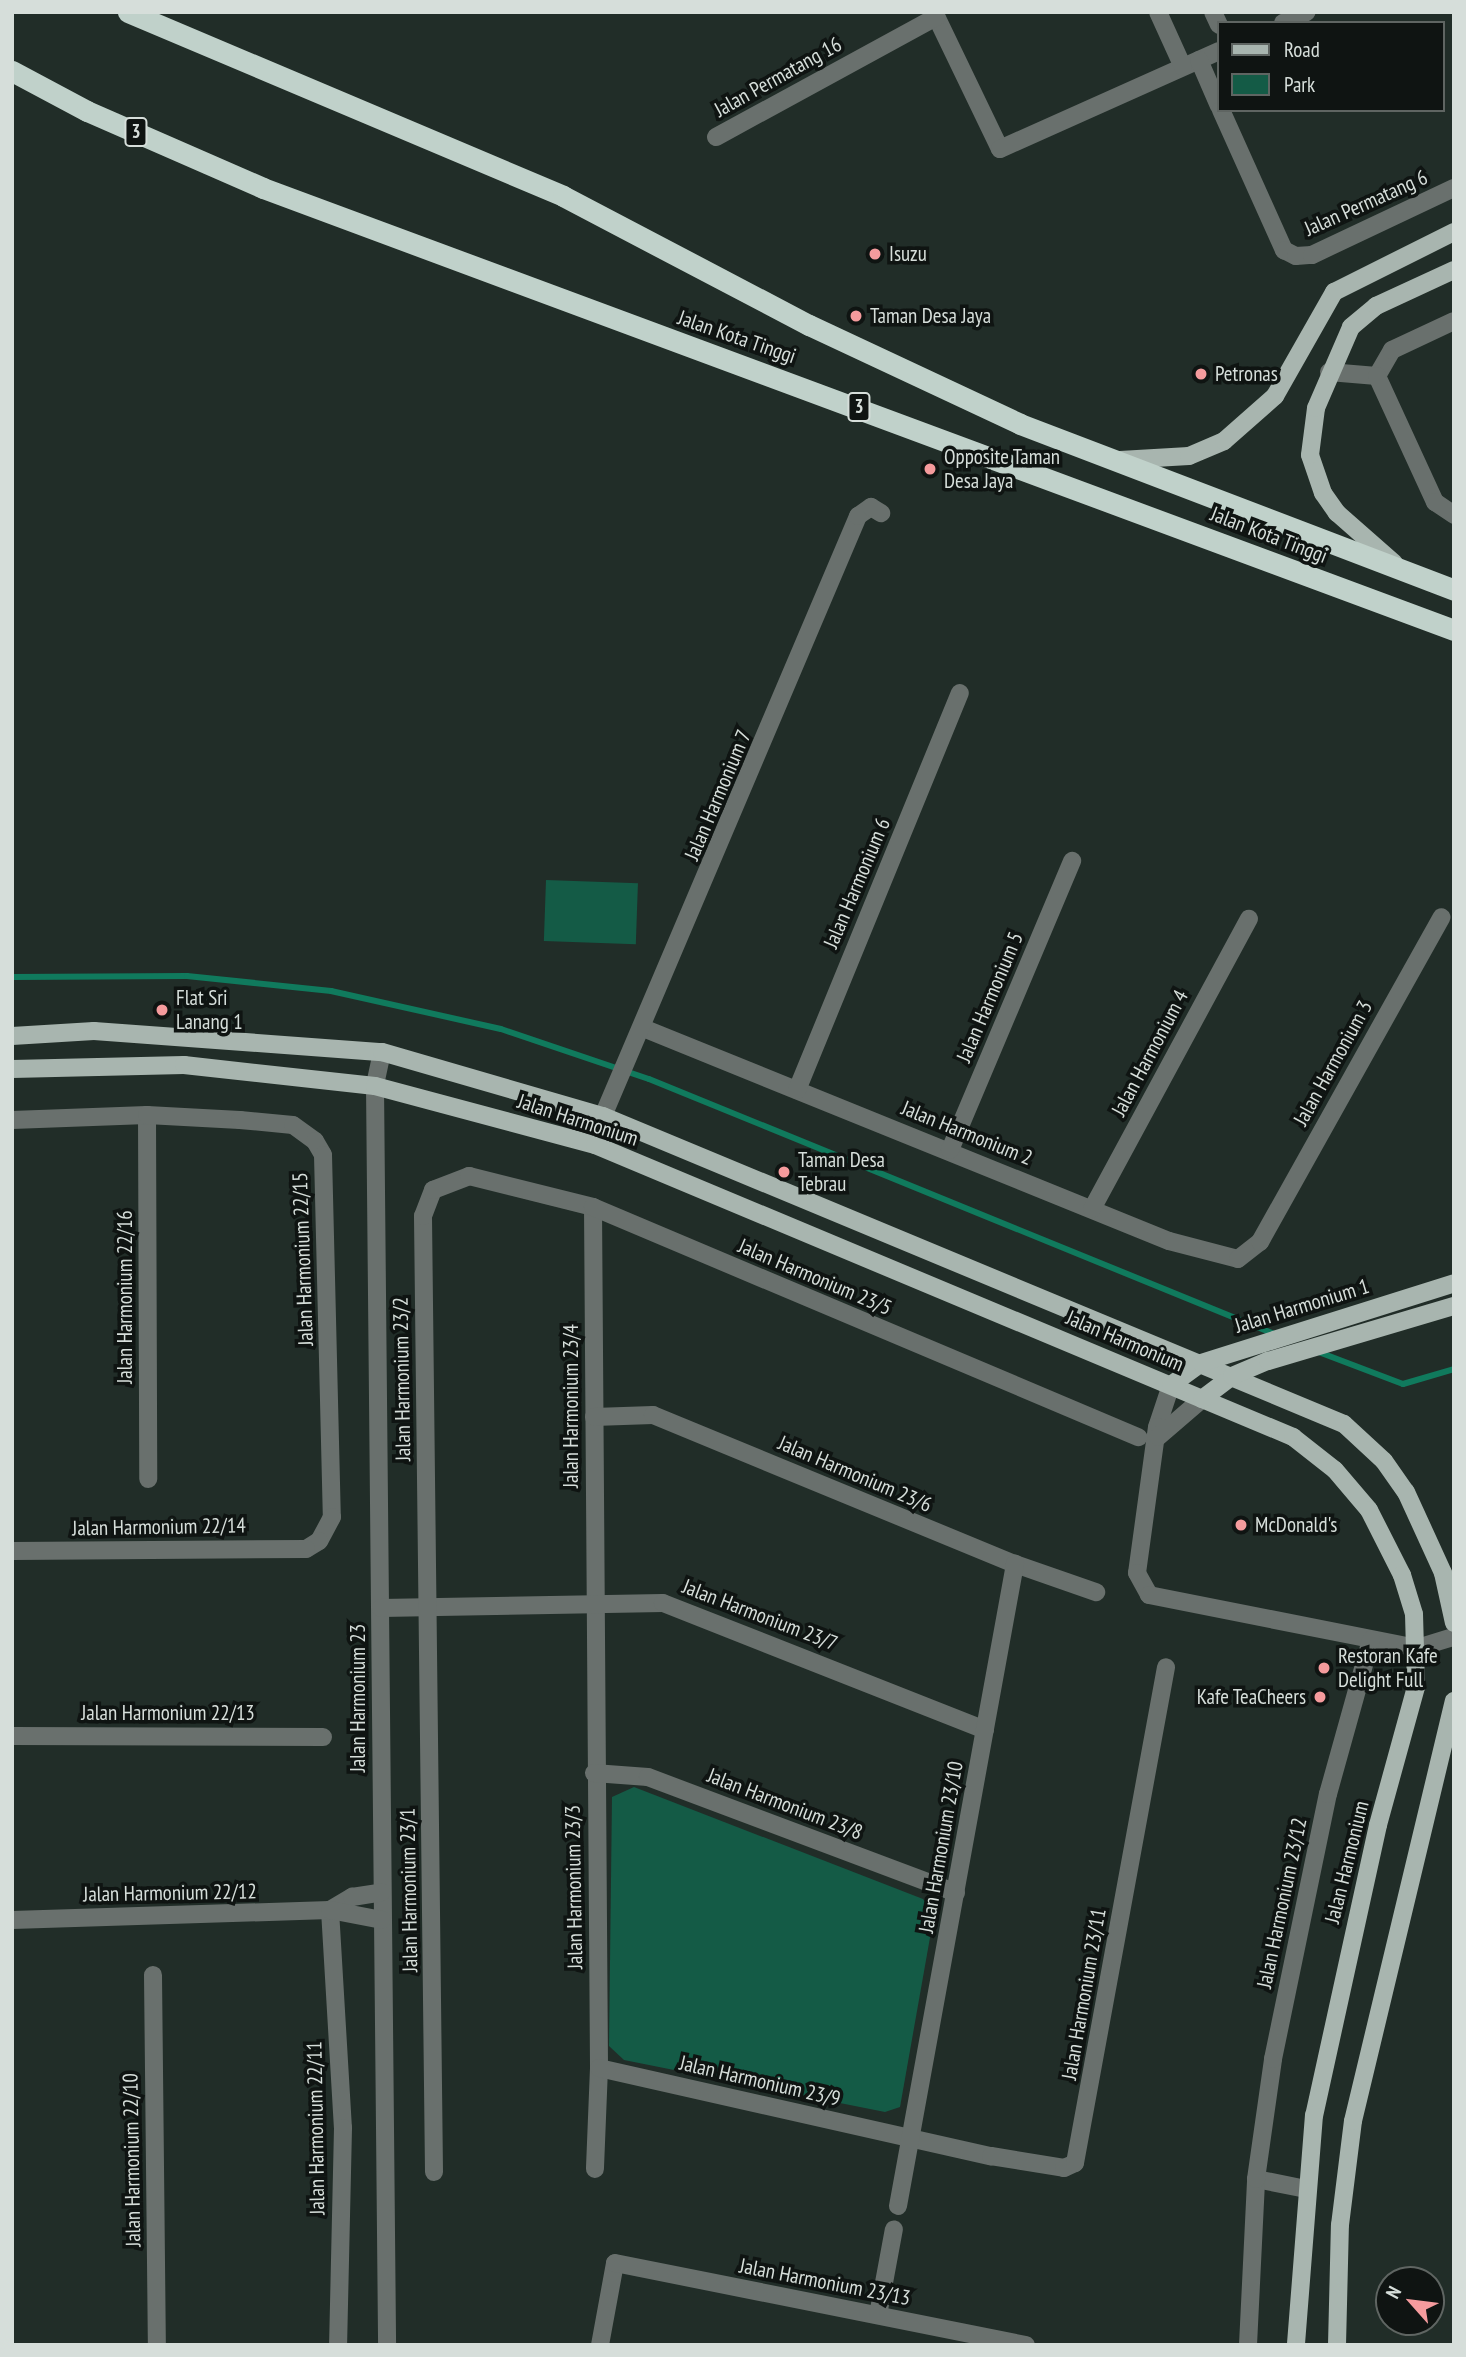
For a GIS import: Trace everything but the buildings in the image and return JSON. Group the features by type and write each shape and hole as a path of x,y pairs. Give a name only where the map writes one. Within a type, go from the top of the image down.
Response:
{"highway":[{"name":"Jalan Kota Tinggi","path":"128,12 562,196 809,326 1105,461 1454,590"},
{"name":"Jalan Kota Tinggi","path":"12,71 87,111 263,188 951,439 1454,630"}],"main road":[{"path":"1105,461 1189,456 1224,441 1275,396 1334,292 1454,232"},
{"path":"1404,572 1337,513 1315,475 1311,434 1340,345 1363,315 1454,270"},
{"name":"Jalan Harmonium","path":"12,1036 94,1031 382,1052 603,1116 1344,1424 1384,1461 1406,1492 1443,1573 1454,1623"},
{"name":"Jalan Harmonium","path":"12,1069 184,1065 375,1086 595,1145 1293,1437 1352,1487 1398,1564 1414,1614 1417,1648 1415,1704 1378,1825 1337,1997 1314,2115 1306,2189 1296,2345"},
{"name":"Jalan Harmonium 1","path":"1171,1385 1200,1363 1262,1341 1454,1283"},
{"name":"Jalan Harmonium 1","path":"1202,1399 1232,1376 1294,1353 1454,1306"},
{"path":"1337,2345 1340,2225 1353,2121 1454,1701"}],"street":[{"path":"1158,12 1218,105"},
{"path":"1287,21 1307,12"},
{"path":"935,15 1000,149 1218,51"},
{"name":"Jalan Permatang 16","path":"716,136 935,15"},
{"name":"Jalan Permatang 6","path":"1222,112 1290,253 1312,255 1454,188"},
{"path":"1377,376 1392,350 1454,321"},
{"path":"1329,372 1377,376"},
{"path":"1377,376 1435,502 1454,515"},
{"name":"Jalan Harmonium 7","path":"603,1116 643,1028 858,516 867,508 881,513"},
{"name":"Jalan Harmonium 6","path":"797,1090 960,693"},
{"name":"Jalan Harmonium 5","path":"950,1150 1072,861"},
{"name":"Jalan Harmonium 3","path":"1266,1232 1442,916"},
{"name":"Jalan Harmonium 4","path":"1092,1209 1249,919"},
{"name":"Jalan Harmonium 2","path":"643,1028 1092,1209 1229,1260 1247,1256 1266,1232"},
{"name":"Jalan Harmonium 23","path":"382,1052 375,1086 387,2345"},
{"name":"Jalan Harmonium 22/15","path":"12,1120 147,1115 293,1125 315,1141 323,1156 332,1517 319,1541 306,1549"},
{"name":"Jalan Harmonium 22/16","path":"147,1115 148,1479"},
{"name":"Jalan Harmonium 23/5","path":"469,1176 593,1207 1138,1437"},
{"name":"Jalan Harmonium 23/2","path":"429,1608 423,1216 433,1191 469,1176"},
{"name":"Jalan Harmonium 23/4","path":"593,1207 595,1604"},
{"path":"1171,1385 1158,1437 1137,1573 1143,1590 1159,1601 1417,1648 1454,1637"},
{"path":"1158,1437 1202,1399"},
{"name":"Jalan Harmonium 23/6","path":"594,1417 653,1415 1015,1564 1096,1592"},
{"name":"Jalan Harmonium 22/14","path":"12,1551 306,1549"},
{"name":"Jalan Harmonium 23/10","path":"898,2206 1015,1564"},
{"name":"Jalan Harmonium 23/7","path":"381,1608 663,1603 985,1730"},
{"name":"Jalan Harmonium 23/3","path":"595,1604 594,1773 599,2068 595,2169"},
{"name":"Jalan Harmonium 23/1","path":"429,1608 434,2172"},
{"name":"Jalan Harmonium 23/12","path":"1248,2345 1256,2179 1296,1940 1328,1794 1371,1640"},
{"name":"Jalan Harmonium 23/11","path":"912,2139 1065,2168 1075,2163 1166,1667"},
{"name":"Jalan Harmonium 22/13","path":"12,1736 323,1737"},
{"name":"Jalan Harmonium 23/8","path":"594,1773 648,1777 956,1893"},
{"name":"Jalan Harmonium 22/12","path":"330,1910 352,1897 382,1892"},
{"name":"Jalan Harmonium 22/12","path":"12,1920 330,1910 382,1920"},
{"name":"Jalan Harmonium 22/11","path":"330,1910 343,2128 338,2345"},
{"name":"Jalan Harmonium 22/10","path":"153,1975 156,2345"},
{"name":"Jalan Harmonium 23/9","path":"599,2068 912,2139"},
{"path":"1256,2179 1306,2189"},
{"path":"878,2315 894,2229"},
{"name":"Jalan Harmonium 23/13","path":"600,2345 615,2263 1026,2345"}],"green space":[{"path":"546,880 638,883 636,944 544,941"},
{"path":"634,1787 923,1899 934,1915 900,2107 885,2112 624,2060 609,2046 612,1797"}],"waterway":[{"path":"12,977 187,976 331,991 501,1029 649,1079 1277,1335"},
{"path":"1316,1351 1403,1384 1454,1369"}],"place":[{"name":"Isuzu","path":"875,254"},
{"name":"Taman Desa Jaya","path":"856,316"},
{"name":"Petronas","path":"1201,374"},
{"name":"Opposite Taman Desa Jaya","path":"930,469"},
{"name":"Flat Sri Lanang 1","path":"162,1010"},
{"name":"Taman Desa Tebrau","path":"784,1172"},
{"name":"McDonald's","path":"1241,1525"},
{"name":"Restoran Kafe Delight Full","path":"1324,1668"},
{"name":"Kafe TeaCheers","path":"1320,1697"}]}
